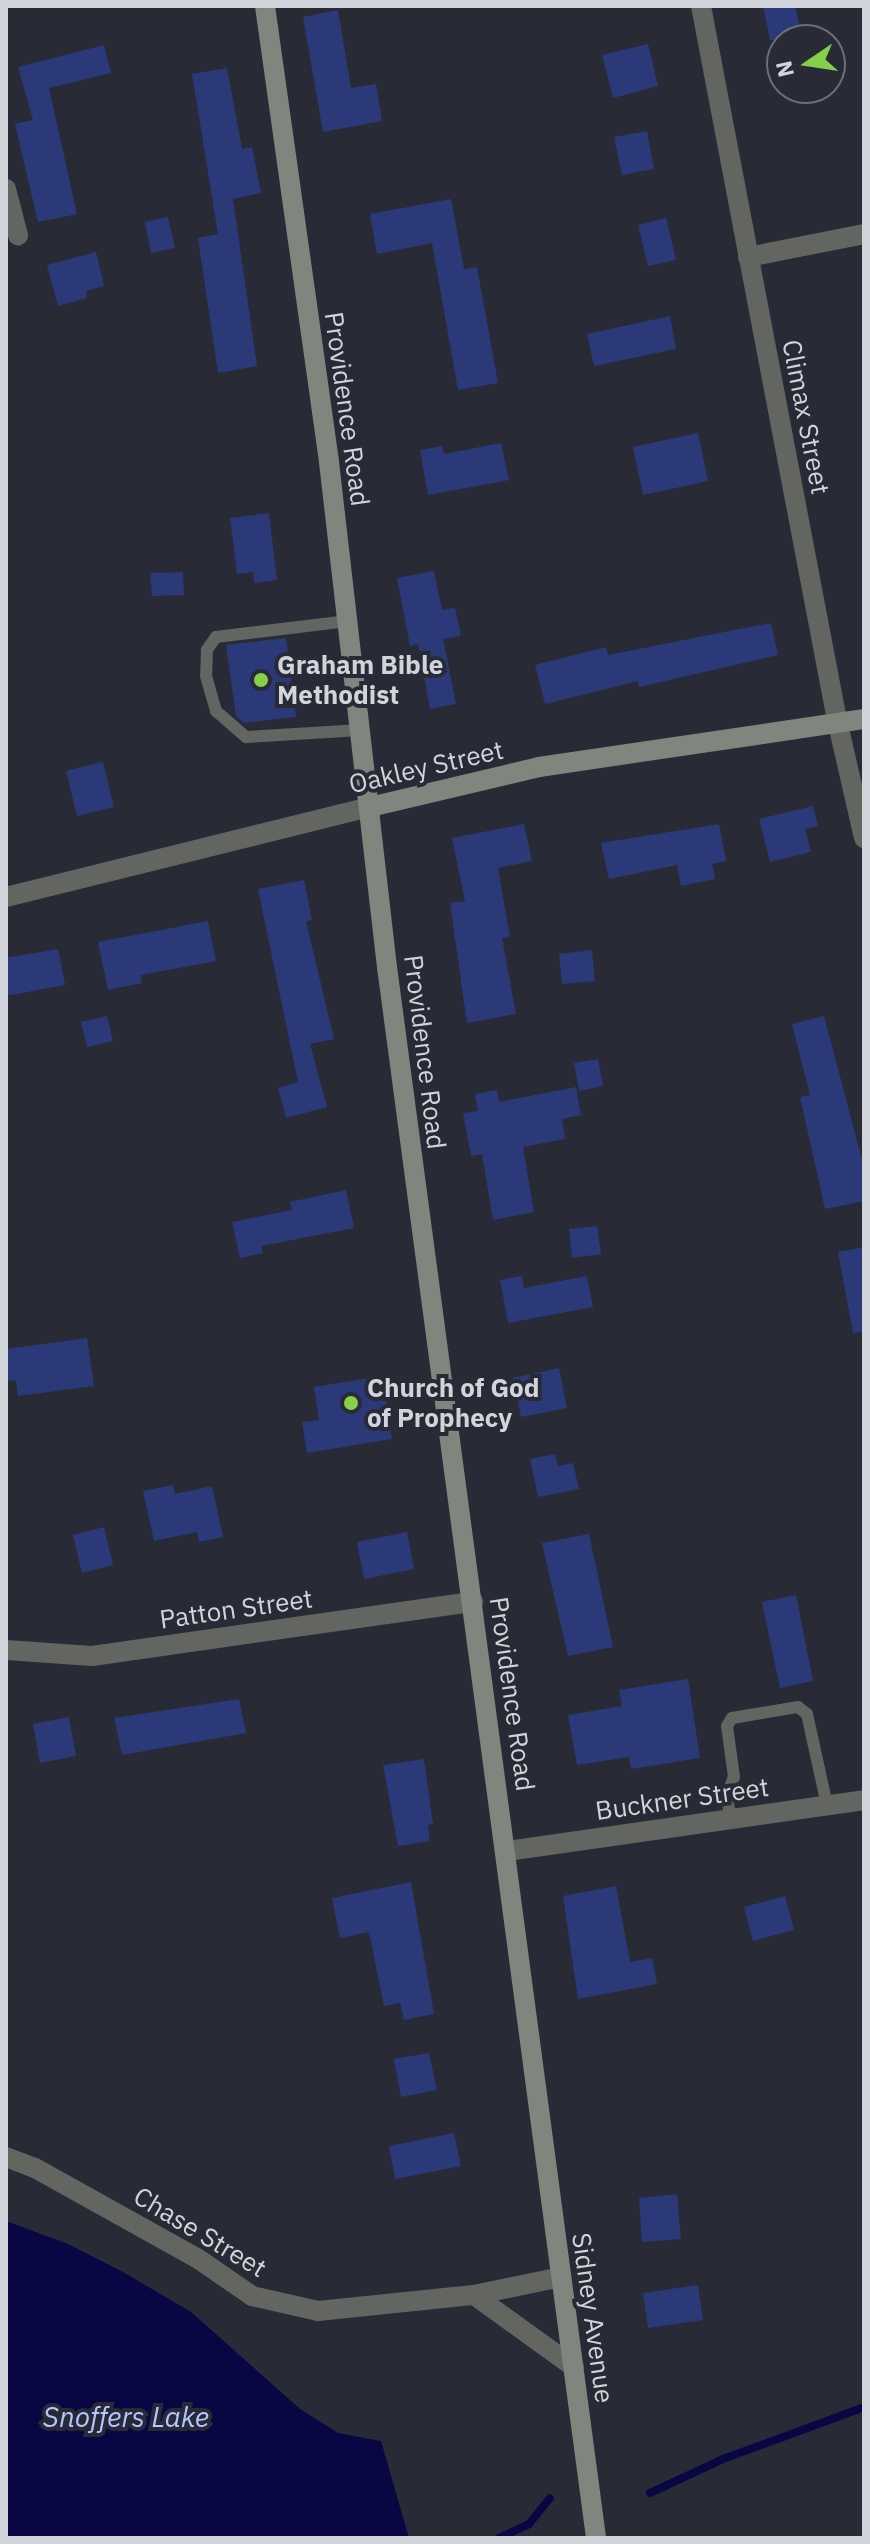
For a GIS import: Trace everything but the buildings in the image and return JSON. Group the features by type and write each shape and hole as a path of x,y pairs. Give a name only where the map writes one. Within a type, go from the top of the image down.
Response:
{"street":[{"name":"Providence Road","path":"265,6 348,621 538,2104"},
{"name":"Climax Street","path":"701,6 837,720 864,838"},
{"path":"6,189 18,235"},
{"path":"748,257 864,234"},
{"name":"Oakley Street","path":"6,897 539,767 837,720 864,719"},
{"name":"Patton Street","path":"6,1650 92,1656 473,1602"},
{"name":"Buckner Street","path":"507,1851 864,1800"},
{"name":"Sidney Avenue","path":"538,2104 596,2538"},
{"name":"Chase Street","path":"6,2157 35,2168 183,2250 252,2296 291,2308 345,2311 474,2295 561,2277"},
{"path":"474,2295 574,2367"}],"lane":[{"path":"348,621 216,637 207,650 206,676 216,711 246,737 361,730"},
{"path":"730,1817 727,1795 734,1777 727,1726 732,1718 798,1707 807,1714 827,1805"}],"water":[{"name":"Snoffers Lake","path":"6,2221 68,2244 123,2272 191,2312 300,2409 338,2433 381,2441 409,2538 6,2538"}],"waterway":[{"path":"650,2493 723,2459 864,2407"},
{"path":"499,2538 529,2524 550,2498"}],"place":[{"name":"Graham Bible Methodist","path":"261,680"},
{"name":"Church of God of Prophecy","path":"351,1403"}]}
